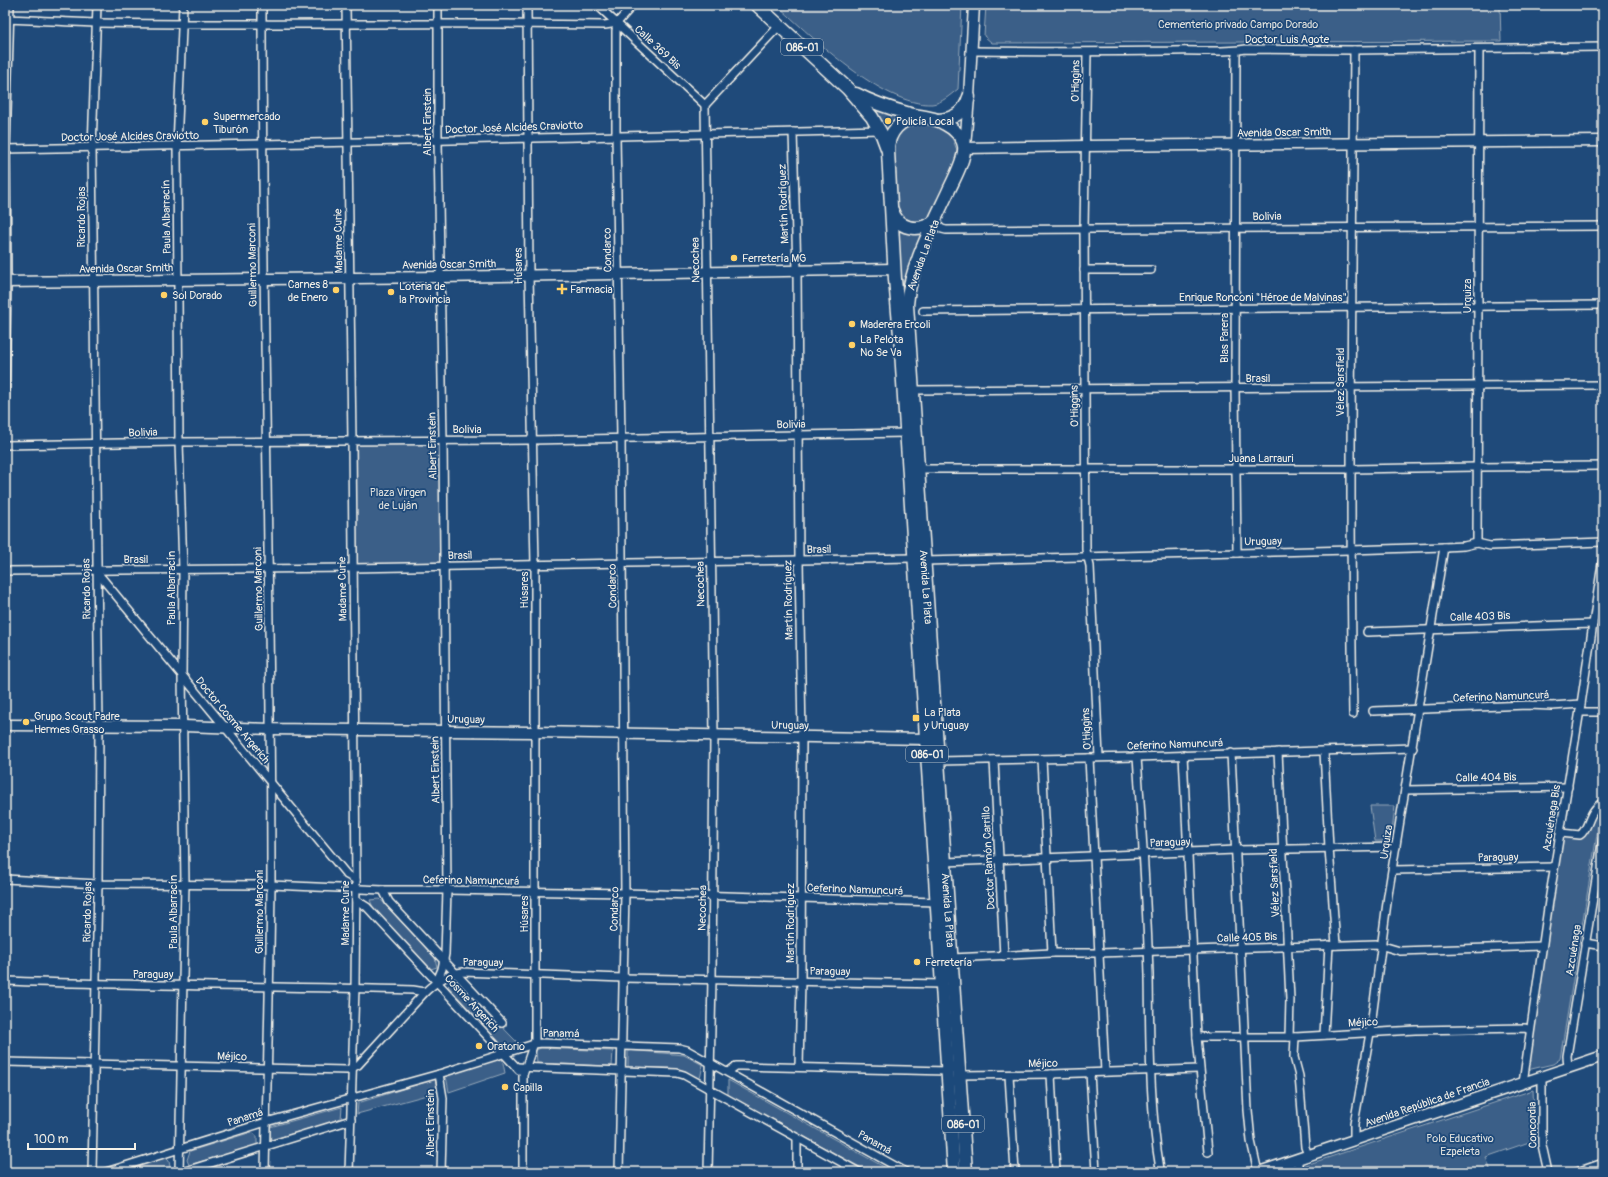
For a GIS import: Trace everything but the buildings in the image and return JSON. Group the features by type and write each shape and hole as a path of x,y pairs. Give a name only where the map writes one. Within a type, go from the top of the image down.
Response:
{"main road":[{"name":"Avenida La Plata","path":"757,5 848,89 868,112 880,130 888,151 894,269 906,433 938,761 952,958 954,1172"},
{"path":"965,148 974,5"},
{"name":"Avenida La Plata","path":"848,89 880,104 938,120 955,131 962,140 965,148 959,168 934,222 912,278 908,292 908,314 919,469 919,559 926,739 942,984 966,1172"},
{"path":"938,120 947,120 957,115 966,106 969,97"},
{"path":"888,151 889,138 897,126 910,119 925,117"},
{"name":"Avenida Oscar Smith","path":"965,148 1603,141"},
{"path":"890,201 894,215 900,223 906,227 922,227 934,222"},
{"name":"Avenida Oscar Smith","path":"6,282 440,277 894,269"},
{"name":"Uruguay","path":"5,725 184,726 270,729 624,733 926,739"},
{"name":"Avenida República de Francia","path":"1259,1172 1603,1056"}],"street":[{"path":"5,403 5,149 7,19 10,5"},
{"name":"Ricardo Rojas","path":"92,1172 97,984 99,726 92,281 92,148 97,5"},
{"name":"Paula Albarracín","path":"180,1172 185,884 182,570 179,442 177,146 183,5"},
{"name":"Guillermo Marconi","path":"262,5 263,278 269,569 270,729 269,986 265,1172"},
{"name":"Madame Curie","path":"346,5 356,880 356,988 350,1172"},
{"name":"Albert Einstein","path":"437,981 445,961 447,890 443,440 438,141 438,5"},
{"name":"Húsares","path":"523,1172 522,1075 534,1044 535,975 535,565 529,275 527,5"},
{"name":"Calle 369 Bis","path":"597,5 705,105"},
{"path":"7,19 97,23 182,24 605,25 617,23 633,5"},
{"name":"Condarco","path":"617,23 616,135 621,438 625,893 620,1172"},
{"path":"705,105 779,26"},
{"name":"Doctor Luis Agote","path":"972,51 1087,53 1206,50 1236,51 1246,49 1354,50 1603,47"},
{"name":"Urquiza","path":"1477,543 1479,49"},
{"name":"Vélez Sarsfield","path":"1353,714 1350,550 1352,470 1350,388 1354,50"},
{"name":"Blas Parera","path":"1236,51 1235,468 1237,553"},
{"name":"O'Higgins","path":"1087,53 1084,229 1087,557 1090,566 1099,757"},
{"name":"Necochea","path":"705,105 706,272 714,735 714,896 708,1172"},
{"name":"Doctor José Alcides Craviotto","path":"5,149 262,145 616,135 880,130"},
{"name":"Martín Rodríguez","path":"793,132 799,435 799,560 802,737 802,898 799,1067"},
{"name":"Bolivia","path":"934,222 942,229 946,230 1353,226 1603,226"},
{"path":"1084,270 1151,270"},
{"name":"Enrique Ronconi \"Héroe de Malvinas\"","path":"923,311 1603,305"},
{"name":"Brasil","path":"913,390 1603,386"},
{"name":"Bolivia","path":"5,445 95,445 179,442 532,440 906,433"},
{"name":"Juana Larrauri","path":"919,469 1086,470 1235,468 1352,470 1603,466"},
{"name":"Uruguay","path":"919,559 1087,557 1444,547 1464,546 1477,543 1490,546 1603,542"},
{"name":"Urquiza","path":"1354,1140 1354,1124 1370,1034 1388,895 1444,547"},
{"name":"Azcuénaga Bis","path":"1523,1082 1554,866 1561,833 1603,557"},
{"name":"Brasil","path":"5,571 353,568 919,559"},
{"name":"Doctor Cosme Argerich","path":"96,571 347,875 356,880"},
{"name":"Calle 403 Bis","path":"1367,632 1593,624"},
{"name":"Ceferino Namuncurá","path":"1373,711 1581,704"},
{"path":"1580,712 1603,712"},
{"name":"Ceferino Namuncurá","path":"938,761 1137,757 1412,748"},
{"path":"1324,751 1333,945 1324,1035"},
{"name":"Vélez Sarsfield","path":"1278,752 1292,1037 1294,1057 1300,1076 1305,1147 1308,1155"},
{"path":"1231,754 1248,1110 1251,1141 1259,1172"},
{"path":"1183,755 1194,950 1197,1038 1208,1152"},
{"path":"1137,757 1148,951 1151,1071 1155,1142 1160,1169"},
{"name":"O'Higgins","path":"1089,758 1105,1072"},
{"path":"1042,759 1052,953"},
{"name":"Doctor Ramón Carrillo","path":"994,760 1004,956"},
{"name":"Calle 404 Bis","path":"1405,790 1568,787"},
{"path":"1561,833 1580,835 1583,833 1590,815 1596,807 1603,802"},
{"name":"Azcuénaga","path":"1568,1067 1567,1056 1603,839"},
{"name":"Paraguay","path":"945,862 1236,850 1396,848"},
{"name":"Paraguay","path":"1393,870 1554,866"},
{"name":"Ceferino Namuncurá","path":"5,879 98,884 270,885 356,890 625,893 937,902"},
{"path":"383,890 389,902 502,1023"},
{"name":"Cosme Argerich","path":"356,900 367,907 517,1067 522,1075"},
{"path":"1586,943 1603,946"},
{"name":"Calle 405 Bis","path":"952,958 1052,953 1099,953 1240,947 1376,944 1400,951 1542,946"},
{"name":"Paraguay","path":"5,981 356,988 413,990 425,992 437,981 455,973 463,972 623,978 942,984"},
{"path":"353,1068 362,1061 425,992"},
{"name":"Méjico","path":"1197,1038 1292,1037 1370,1034 1415,1030 1525,1028 1530,1030"},
{"name":"Panamá","path":"106,1172 266,1122 439,1074 534,1044 622,1045 679,1048 692,1052 906,1172"},
{"name":"Méjico","path":"5,1062 95,1066 181,1066 347,1070 353,1068"},
{"name":"Méjico","path":"728,1072 736,1066 1009,1075 1199,1069"},
{"path":"517,1067 677,1073 859,1172"},
{"path":"1090,1073 1096,1172"},
{"name":"Albert Einstein","path":"439,1074 443,1098 441,1172"},
{"path":"1051,1074 1056,1172"},
{"path":"1009,1075 1015,1172"},
{"name":"Concordia","path":"1542,1076 1542,1145 1548,1172"},
{"path":"180,1172 351,1120"},
{"path":"797,1138 797,1172"},
{"path":"1298,1158 1298,1172"},
{"path":"1577,1172 1603,1163"}],"green space":[{"path":"777,5 962,5 958,89 943,100 932,104 912,102 892,94 870,82 828,51"},
{"name":"Cementerio privado Campo Dorado","path":"986,5 1500,5 1501,41 992,43 984,36"},
{"path":"867,103 901,116 886,132"},
{"path":"921,122 939,126 951,135 957,150 955,160 932,213 924,221 913,222 905,221 896,209 893,140 902,127"},
{"path":"900,227 927,228 908,277 961,1172 959,1172 896,230"},
{"name":"Plaza Virgen de Luján","path":"443,440 443,566 353,568 352,441"},
{"path":"1370,806 1395,806 1391,841 1375,841"},
{"path":"1597,809 1601,810 1560,1059 1553,1064 1527,1070 1563,837 1579,839 1584,837"},
{"path":"380,899 435,958 437,967 431,969 374,910 370,900"},
{"path":"456,979 520,1045 508,1048 502,1045 448,986"},
{"path":"541,1048 613,1051 612,1066 537,1063 536,1050"},
{"path":"628,1050 684,1055 703,1065 700,1079 681,1070 669,1068 628,1067"},
{"path":"502,1058 505,1073 449,1092 446,1076"},
{"path":"435,1079 438,1092 357,1114 358,1103"},
{"path":"728,1080 893,1172 869,1172 728,1095"},
{"name":"Polo Educativo Ezpeleta","path":"1533,1090 1535,1140 1486,1157 1491,1172 1300,1172 1300,1167"},
{"path":"342,1107 341,1119 271,1140 270,1127"},
{"path":"252,1132 257,1136 257,1145 189,1165 187,1160 190,1151"},
{"path":"165,1157 169,1161 169,1172 120,1172"}],"place":[{"name":"Policía Local","path":"888,121"},
{"name":"Supermercado Tiburón","path":"205,122"},
{"name":"Ferretería MG","path":"734,258"},
{"name":"Farmacia","path":"562,289"},
{"name":"Carnes 8 de Enero","path":"336,290"},
{"name":"Loteria de la Provincia","path":"391,292"},
{"name":"Sol Dorado","path":"164,295"},
{"name":"Maderera Ercoli","path":"852,324"},
{"name":"La Pelota No Se Va","path":"852,345"},
{"name":"La Plata y Uruguay","path":"916,718"},
{"name":"Grupo Scout Padre Hermes Grasso","path":"26,722"},
{"name":"Ferretería","path":"917,962"},
{"name":"Oratorio","path":"479,1046"},
{"name":"Capilla","path":"505,1087"}]}
